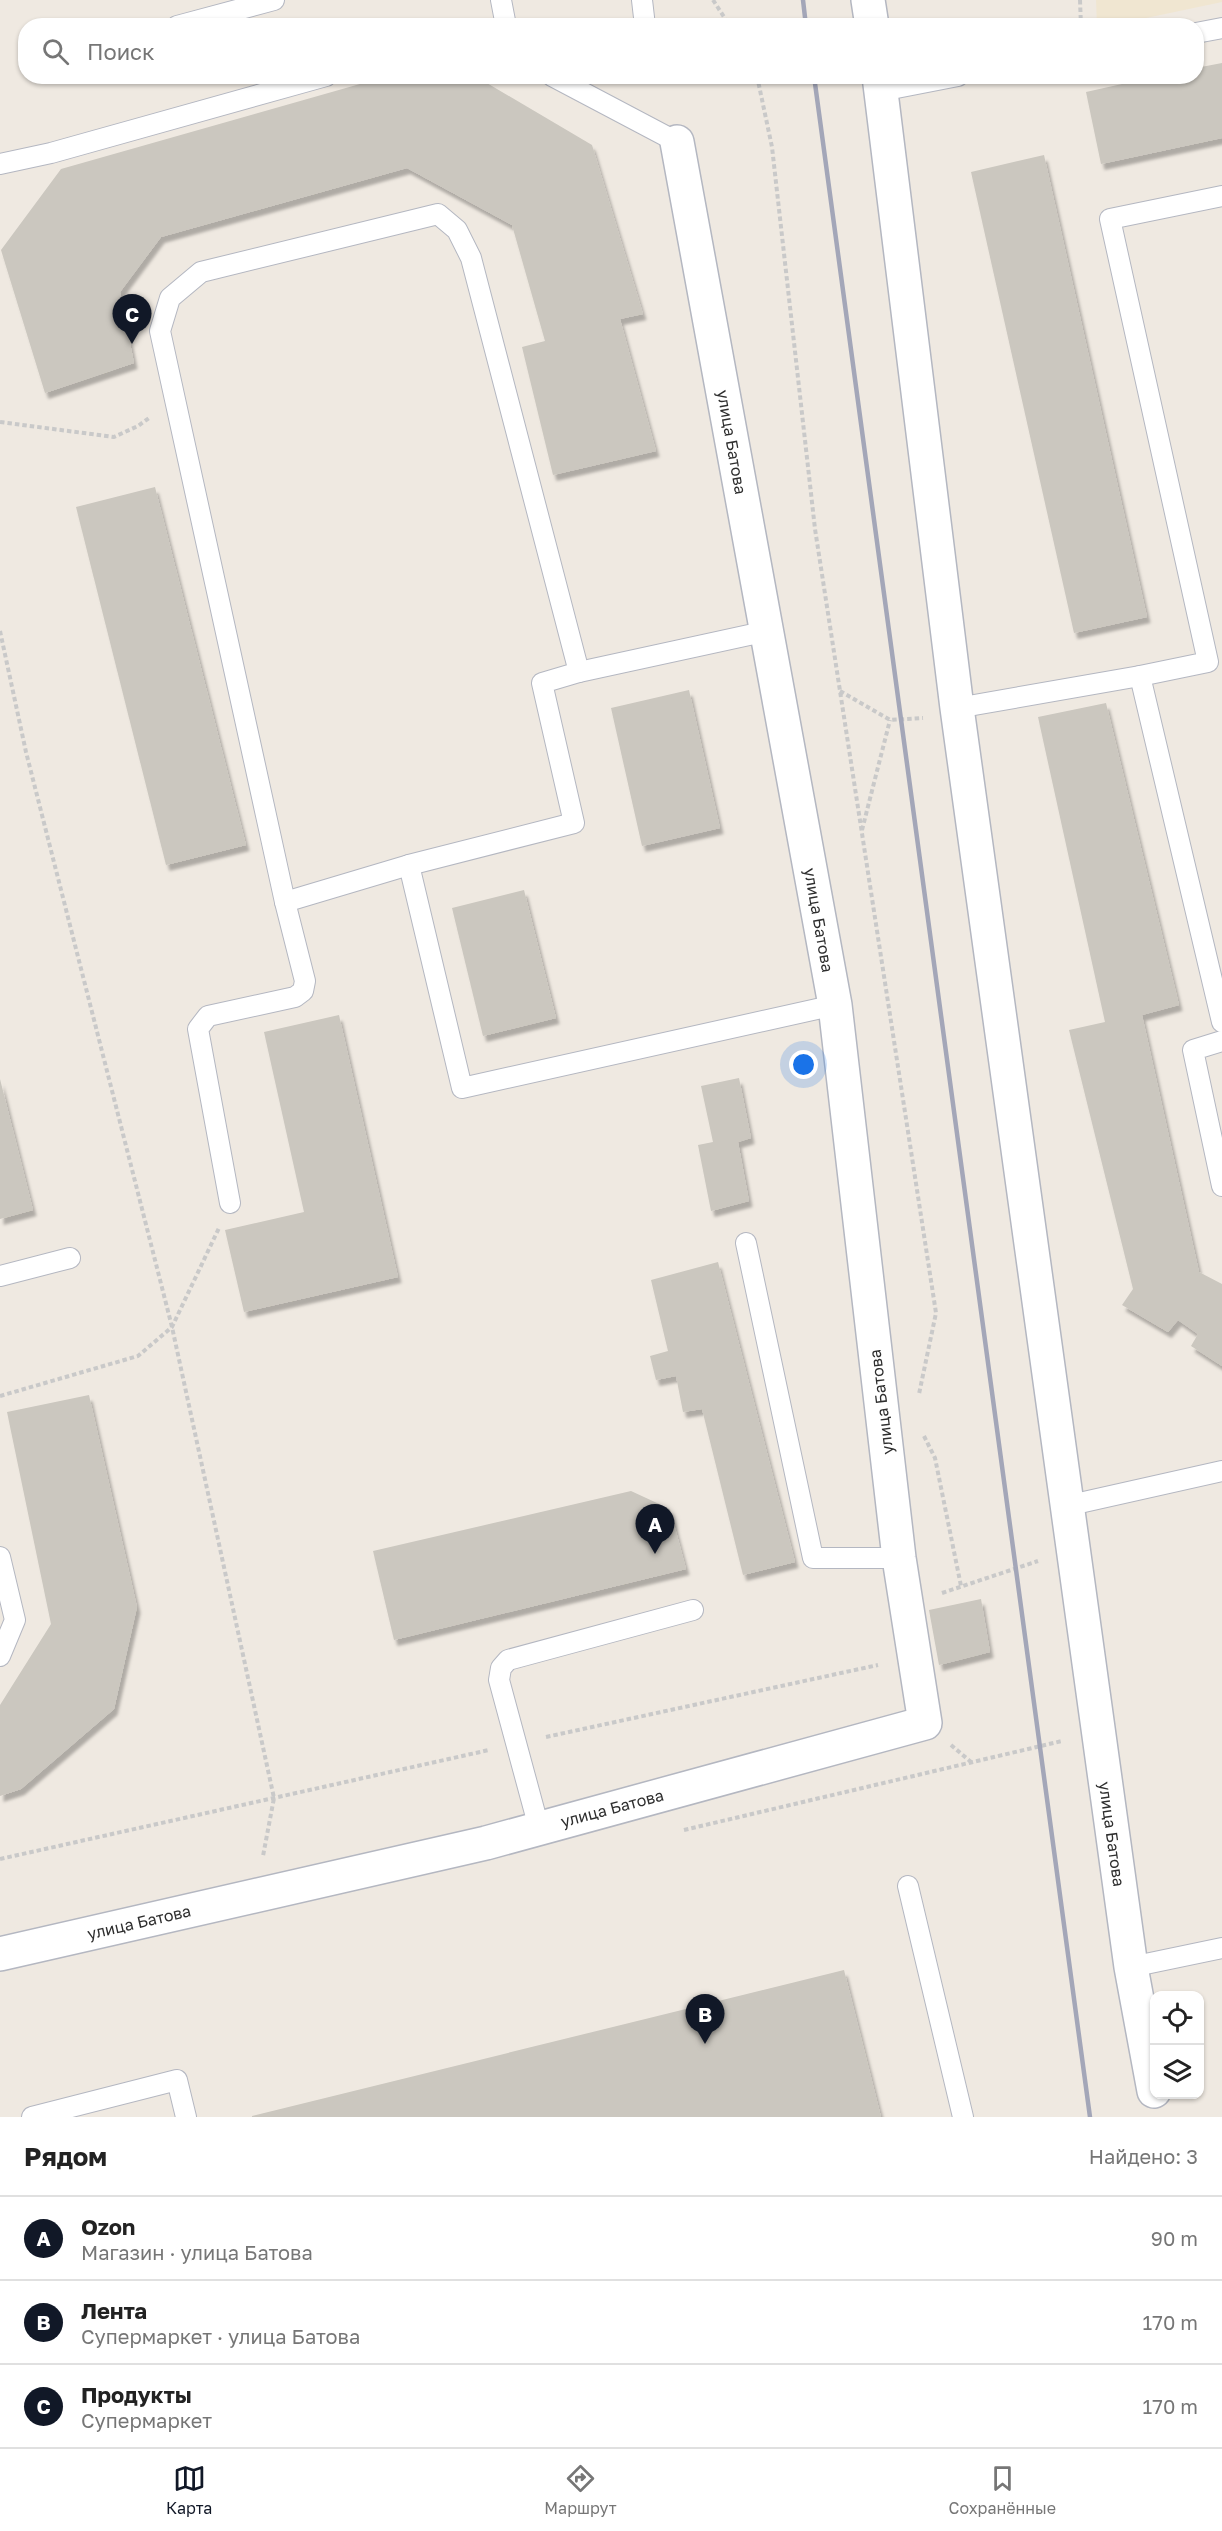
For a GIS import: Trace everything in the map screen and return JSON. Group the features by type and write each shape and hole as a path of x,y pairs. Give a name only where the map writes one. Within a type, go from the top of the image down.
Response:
{"street":[{"path":"868,0 871,18"},
{"name":"улица Батова","path":"880,84 957,708 1131,1967 1150,2067"},
{"name":"улица Батова","path":"0,1954 486,1844 925,1723 899,1558 835,1005 677,142"},
{"name":"улица Батова","path":"1156,2099 1160,2117"}],"lane":[{"path":"207,18 274,0"},
{"path":"501,0 504,18"},
{"path":"642,0 644,18"},
{"path":"1204,32 1222,28"},
{"path":"0,164 51,153 297,84"},
{"path":"567,84 677,142"},
{"path":"957,708 1215,661 1110,219 1222,196"},
{"path":"230,1203 198,1029 208,1016 295,997 303,991 305,981 285,902 160,332 170,298 201,272 438,214 457,230 471,258 579,672"},
{"path":"285,902 409,865 574,823 542,683 579,672 767,631"},
{"path":"1140,676 1222,1022"},
{"path":"409,865 462,1088 835,1005"},
{"path":"1222,1041 1193,1050 1222,1186"},
{"path":"746,1243 813,1558 899,1558"},
{"path":"0,1276 70,1258"},
{"path":"1066,1506 1222,1471"},
{"path":"0,1557 15,1620 0,1656"},
{"path":"539,1828 500,1680 501,1668 508,1660 693,1610"},
{"path":"908,1886 963,2117"},
{"path":"1131,1967 1222,1948"},
{"path":"32,2117 177,2080 186,2117"}],"path":[{"path":"713,0 725,18"},
{"path":"1080,0 1081,18"},
{"path":"760,84 772,147 815,529 936,1313 918,1398"},
{"path":"0,422 114,437 138,426 175,399"},
{"path":"0,631 26,752 172,1327 274,1798 256,1896"},
{"path":"839,690 890,720 913,720 957,708"},
{"path":"861,834 890,720"},
{"path":"0,1396 138,1356 172,1327 230,1203"},
{"path":"919,1428 935,1458 961,1586"},
{"path":"906,1606 1072,1549"},
{"path":"0,1859 914,1657"}],"shaded area":[{"path":"1096,0 1222,0 1222,2 1146,18 1097,18"}],"building":[{"path":"1222,63 1222,138 1101,164 1086,92 1122,84 1204,84 1204,66"},
{"path":"360,84 489,84 592,145 643,314 620,319 656,451 553,475 522,347 545,341 512,225 407,168 161,237 120,292 134,363 45,393 1,250 61,169"},
{"path":"1044,155 1147,617 1074,633 971,172"},
{"path":"155,487 246,845 166,865 76,507"},
{"path":"689,690 720,828 642,846 611,708"},
{"path":"1106,703 1179,1005 1142,1015 1199,1272 1222,1284 1222,1366 1191,1346 1198,1334 1178,1320 1168,1332 1122,1305 1133,1289 1069,1030 1105,1022 1038,717"},
{"path":"524,890 556,1018 483,1036 452,908"},
{"path":"339,1015 398,1277 244,1312 225,1230 304,1212 264,1032"},
{"path":"739,1078 751,1138 738,1142 749,1201 711,1211 698,1145 713,1142 701,1086"},
{"path":"0,1079 33,1210 0,1219"},
{"path":"718,1262 795,1562 743,1575 702,1409 683,1412 676,1376 656,1380 650,1356 668,1351 651,1280"},
{"path":"89,1395 137,1607 114,1709 21,1789 0,1796 0,1705 51,1624 7,1412"},
{"path":"631,1491 670,1509 686,1569 394,1640 373,1551"},
{"path":"981,1599 990,1652 939,1665 929,1610"},
{"path":"844,1970 881,2117 252,2117 252,2116"}],"railway":[{"path":"803,0 805,18"},
{"path":"815,84 1090,2117"}],"place":[{"name":"Продукты","path":"132,344"},
{"name":"Ozon","path":"655,1554"},
{"name":"Лента","path":"705,2044"}]}
